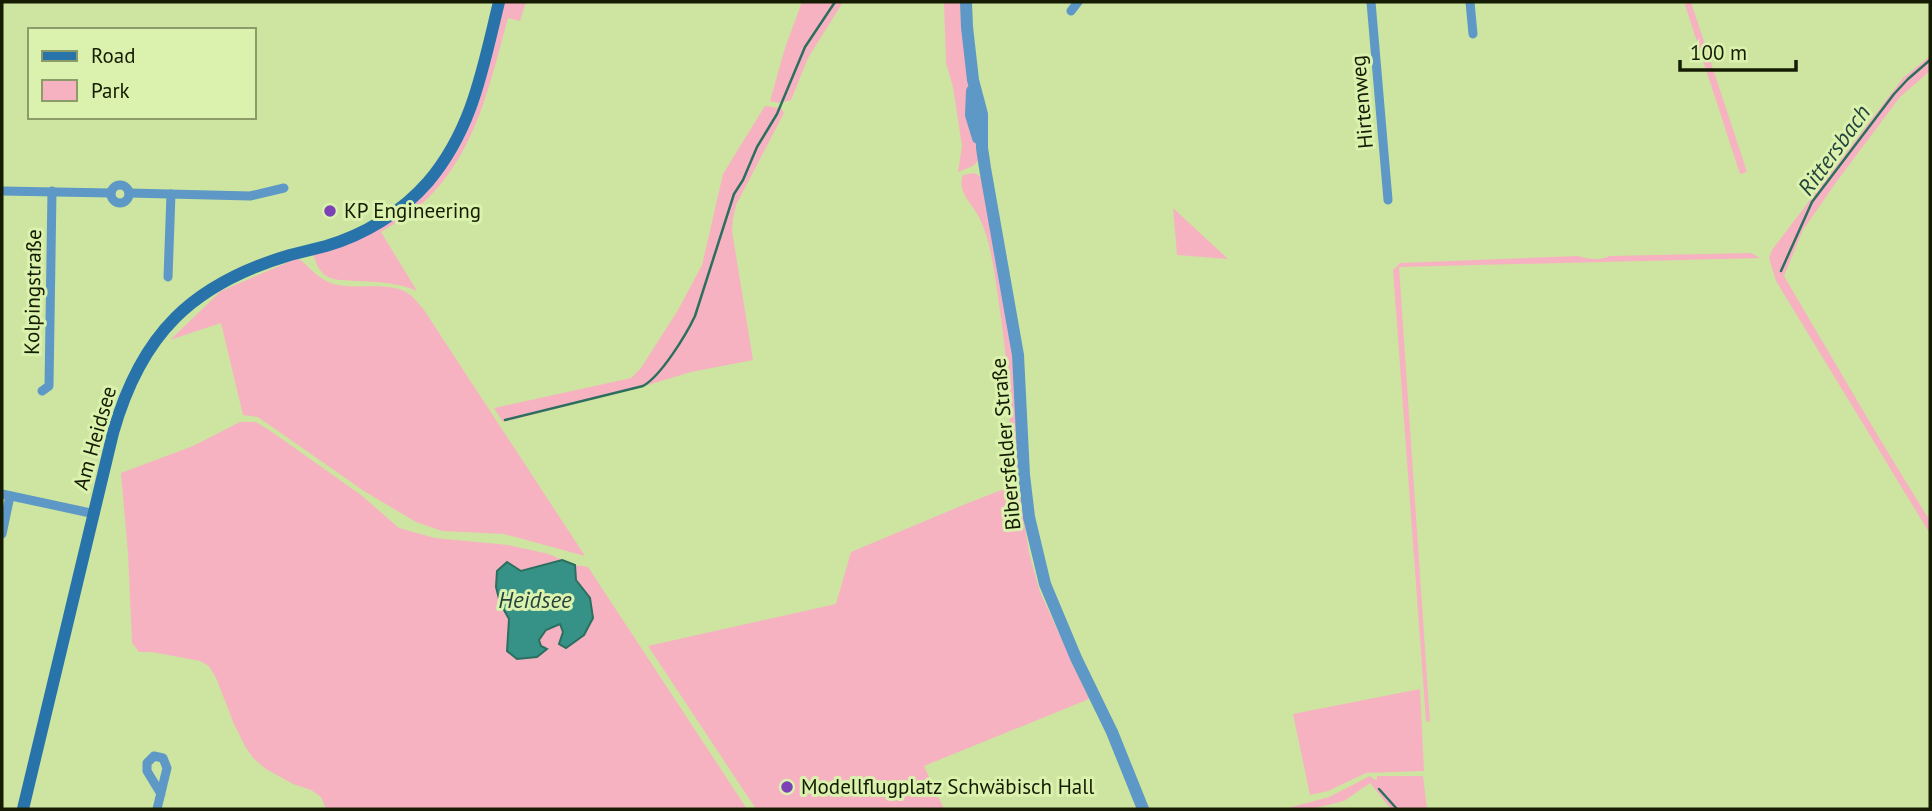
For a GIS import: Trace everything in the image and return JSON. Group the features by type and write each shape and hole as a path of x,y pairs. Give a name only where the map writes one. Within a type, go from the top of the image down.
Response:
{"main road":[{"name":"Am Heidsee","path":"23,809 120,410 139,364 151,346 186,307 233,276 290,255 346,239 378,223 411,198 443,162 460,134 482,74 499,2"}],"street":[{"name":"Bibersfelder Straße","path":"966,2 973,80 971,115 982,148 1018,355 1024,475 1029,517 1045,584 1143,809"},
{"path":"1071,11 1078,2"},
{"name":"Hirtenweg","path":"1371,2 1388,200"},
{"path":"1470,2 1473,34"},
{"path":"2,191 111,193 114,186 122,185 129,193 250,196 284,188"},
{"name":"Kolpingstraße","path":"42,390 49,386 52,191"},
{"path":"168,277 171,194"},
{"path":"2,534 6,495 95,514"},
{"path":"157,809 161,794"}],"green space":[{"path":"504,2 526,2 520,21 508,18 487,92 469,139 457,161 425,201 381,232 417,291 394,284 328,277 320,270 313,254 339,247 438,177 457,151 478,105"},
{"path":"802,2 843,2 808,58 791,100 779,103 770,101 785,48"},
{"path":"944,2 962,2 979,160 973,166 958,172 962,146 953,87 946,63"},
{"path":"1684,2 1691,2 1747,172 1740,174"},
{"path":"1930,56 1930,71 1900,97 1803,230 1784,276 1930,521 1930,534 1776,281 1769,258 1772,250 1903,78"},
{"path":"765,106 781,108 784,113 736,205 732,231 753,360 691,372 503,422 494,408 631,378 641,368 678,310 702,265 723,174"},
{"path":"974,173 982,177 1009,316 1021,473 1007,481 1003,479 1002,467 1010,433 1009,397 997,290 986,234 966,197 961,181 963,175"},
{"path":"1173,208 1228,259 1177,255"},
{"path":"1751,253 1760,258 1399,267 1430,722 1426,721 1393,270 1400,263"},
{"path":"298,258 333,284 396,288 415,299 585,556 504,534 442,531 416,522 364,491 258,417 243,415 221,323 170,340 221,291"},
{"path":"240,422 256,422 272,432 361,495 399,528 435,538 508,545 549,554 562,560 521,571 500,603 509,618 507,650 517,658 537,656 546,649 541,646 539,640 546,630 560,624 563,632 559,644 566,648 584,635 593,618 590,598 576,580 575,565 588,567 747,809 326,809 321,797 311,790 293,784 266,769 246,748 209,666 200,661 139,652 132,643 121,473 193,446"},
{"path":"1012,486 1019,488 1029,553 1040,592 1089,699 924,766 944,809 756,809 648,646 836,604 851,552"},
{"path":"1420,689 1424,771 1366,773 1328,791 1310,795 1293,714"},
{"path":"1370,776 1375,780 1377,776 1423,776 1427,809 1391,809 1370,783 1344,801 1311,809 1284,809 1329,797"}],"water":[{"name":"Heidsee","path":"562,560 575,565 576,580 590,598 593,618 584,635 566,648 559,644 563,632 560,624 546,630 539,640 541,646 547,649 537,657 517,659 507,651 509,619 500,603 496,587 497,571 507,562 521,571"}],"waterway":[{"path":"505,420 643,386 665,364 695,316 734,194 777,114 805,47 835,2"},
{"name":"Rittersbach","path":"1781,271 1812,202 1894,94 1930,60"},
{"path":"1379,789 1397,809"}],"place":[{"name":"KP Engineering","path":"330,211"},
{"name":"Modellflugplatz Schwäbisch Hall","path":"787,787"}]}
